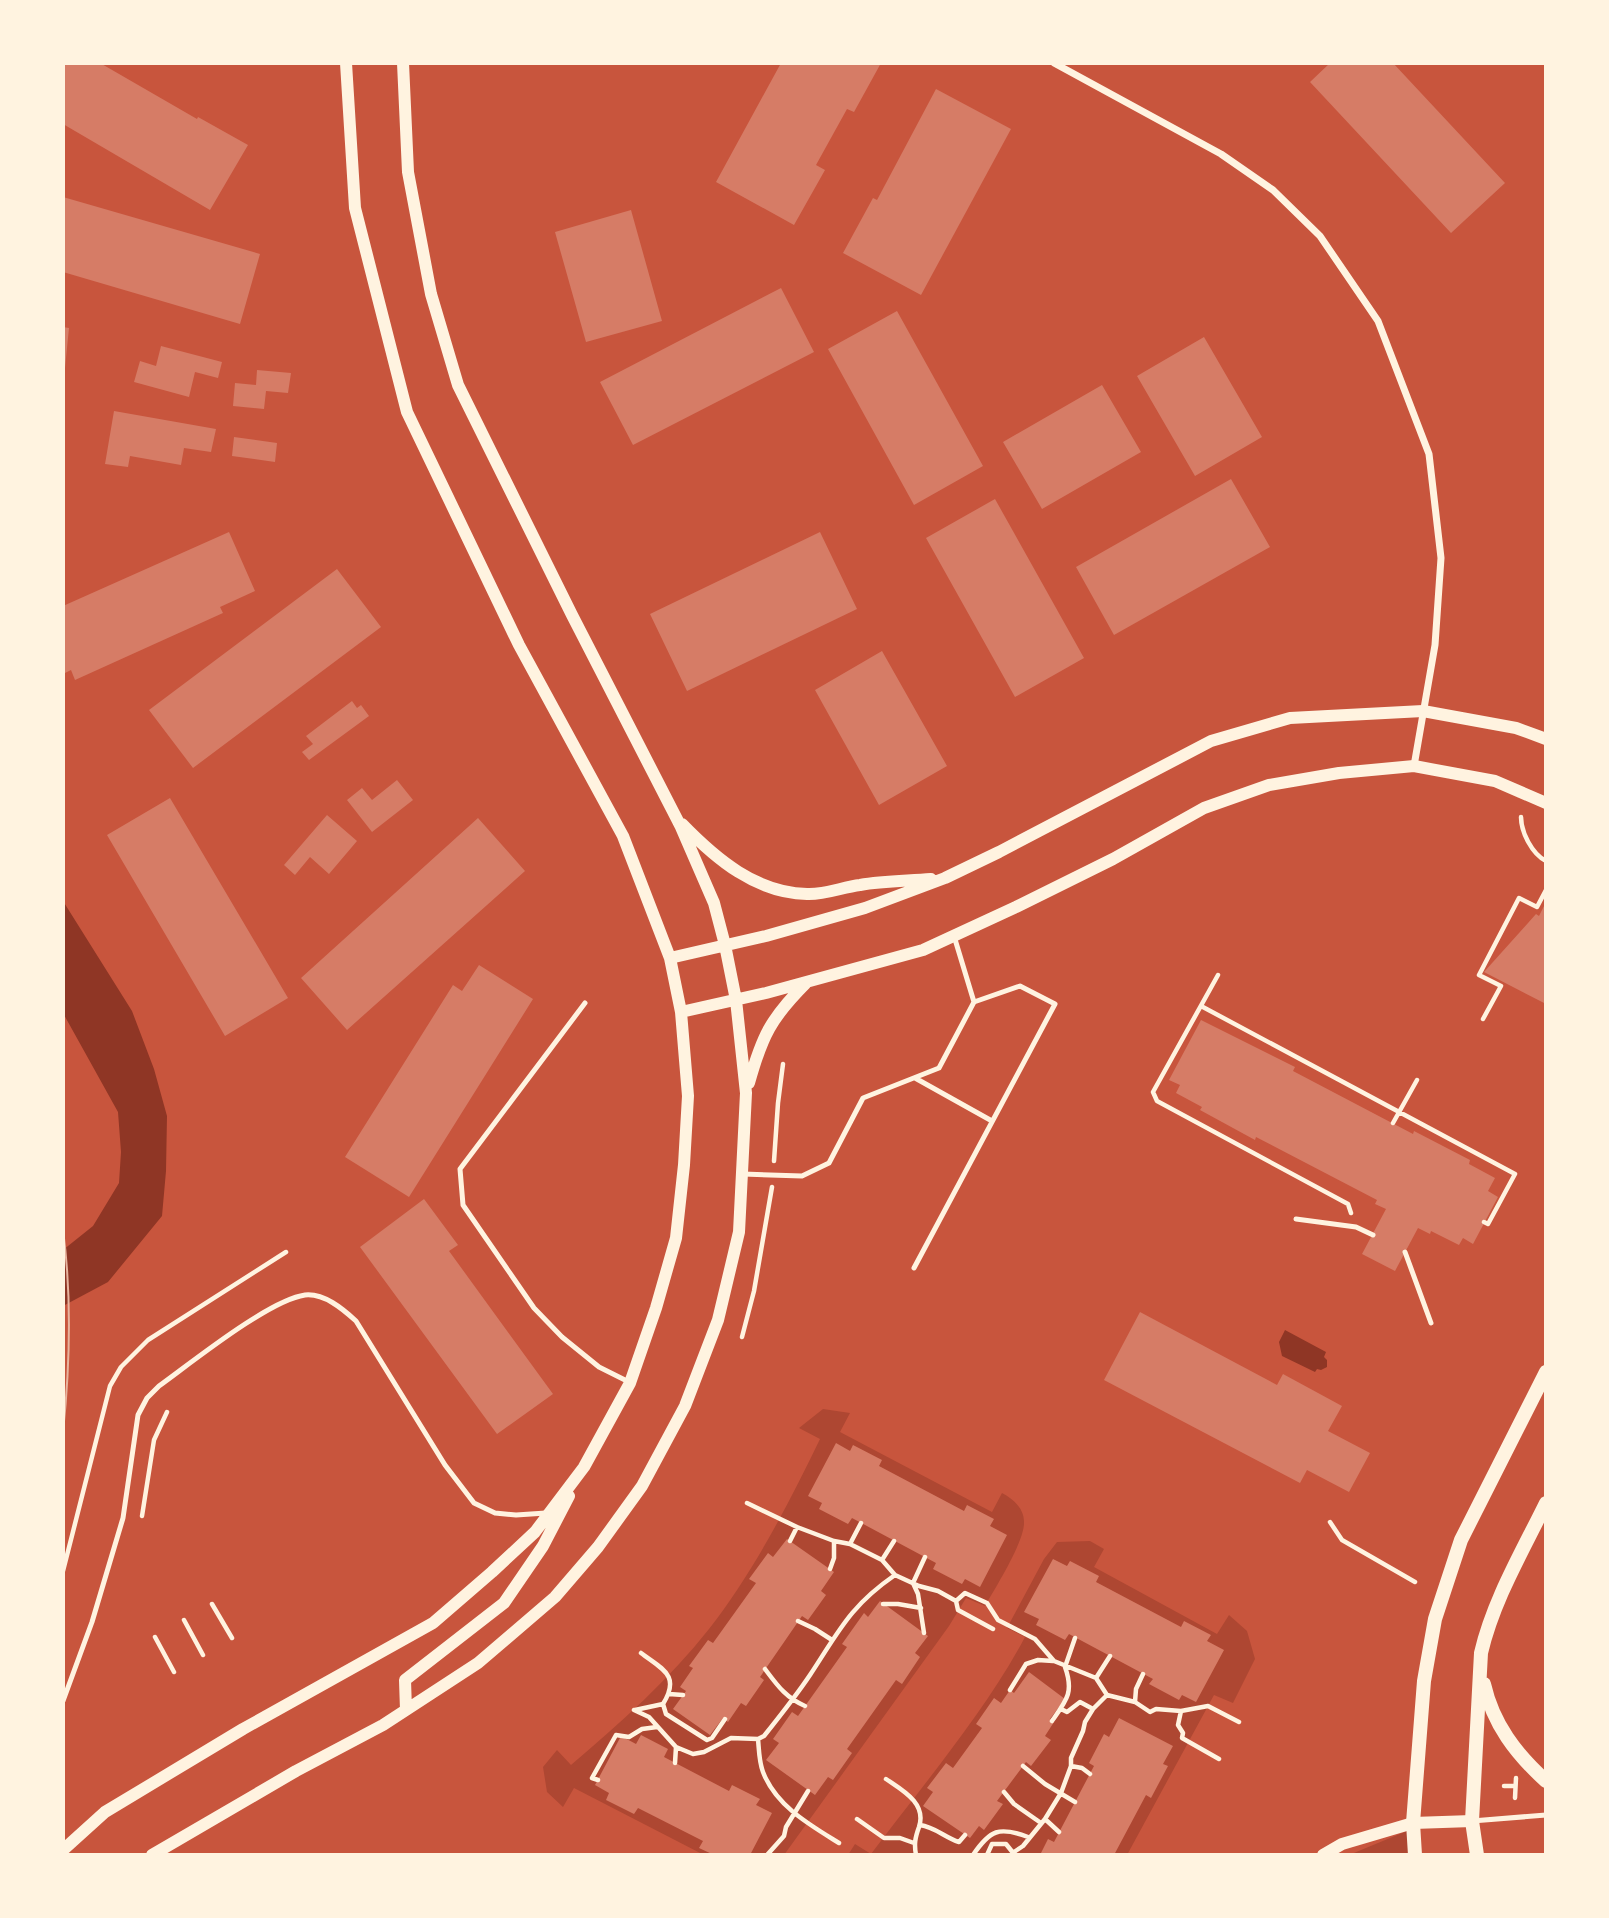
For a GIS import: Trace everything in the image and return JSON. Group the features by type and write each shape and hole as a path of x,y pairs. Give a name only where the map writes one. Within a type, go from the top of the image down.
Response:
{"main road":[{"path":"1415,1855 1413,1823 1424,1681 1435,1619 1461,1539 1546,1372"},
{"path":"1477,1855 1472,1821 1481,1665 1486,1634 1511,1574 1546,1503"},
{"path":"1481,1665 1488,1701 1503,1733 1524,1762 1546,1781"}],"street":[{"path":"346,63 355,208 407,412 519,645 623,836 670,958 681,1012 688,1096 676,1238 656,1308 630,1383 543,1546 504,1603 405,1681 406,1710"},
{"path":"152,1855 296,1771 383,1725 478,1662 555,1597 598,1546 642,1486 685,1406 718,1320 739,1232 746,1093 736,1000 713,903 675,816 458,385 431,294 408,172 403,63"},
{"path":"1054,63 1221,153 1273,190 1320,236 1378,321 1429,454 1441,558 1435,645 1414,766"},
{"path":"670,958 865,908 945,878 1211,741 1290,718 1423,711 1516,728 1546,739"},
{"path":"681,1012 923,950 1113,859 1204,808 1269,785 1339,773 1414,766 1495,781 1546,803"},
{"path":"675,816 728,866 768,888 808,895 862,884 945,878"},
{"path":"746,1093 769,1024 806,982"},
{"path":"63,1850 106,1812 129,1797 243,1728 433,1623 535,1532 584,1468"},
{"path":"1323,1855 1342,1844 1413,1823 1472,1821"}],"lane":[{"path":"954,936 974,1002"},
{"path":"743,1174 802,1176 829,1163 863,1098 939,1068 974,1002 1020,986 1055,1004 914,1268"},
{"path":"585,1003 460,1169 463,1205 534,1308 562,1337 599,1367 630,1383"},
{"path":"915,1078 992,1121"},
{"path":"1296,1219 1356,1227 1373,1235"},
{"path":"1405,1252 1430,1323"},
{"path":"63,1701 92,1622 123,1518 138,1415 147,1398 159,1386 270,1308 306,1295 337,1303 356,1321 445,1465 474,1503 495,1513 516,1516 549,1513"},
{"path":"1472,1821 1546,1815"}],"path":[{"path":"1521,817 1521,828 1539,858 1546,861"},
{"path":"1483,1018 1501,986 1479,975 1519,898 1537,907 1546,890"},
{"path":"1218,975 1153,1092 1157,1101 1348,1203 1356,1227"},
{"path":"1201,1006 1515,1174 1488,1224 1484,1222"},
{"path":"1393,1123 1417,1080"},
{"path":"742,1337 754,1291"},
{"path":"747,1503 797,1527 850,1544 882,1560 895,1575 938,1591 956,1601 958,1610 993,1629"},
{"path":"1330,1522 1342,1540 1415,1582"},
{"path":"850,1544 861,1523"},
{"path":"790,1541 797,1527"},
{"path":"830,1569 834,1558 834,1541"},
{"path":"882,1560 894,1541"},
{"path":"924,1633 913,1583 925,1557"},
{"path":"641,1653 668,1674 672,1683 663,1704 634,1710 649,1717 676,1747 693,1754 704,1752 731,1738 758,1739 764,1736 792,1700 848,1615 871,1591 895,1575"},
{"path":"956,1601 965,1593 987,1603 998,1620 1035,1639 1054,1661 1096,1678 1107,1695 1135,1702 1150,1712 1156,1709 1181,1711 1208,1706 1239,1723"},
{"path":"212,1604 232,1638"},
{"path":"883,1604 920,1608"},
{"path":"184,1620 203,1655"},
{"path":"798,1621 832,1640"},
{"path":"155,1637 174,1672"},
{"path":"1052,1721 1070,1691 1070,1680 1065,1667 1075,1638"},
{"path":"1096,1678 1110,1656"},
{"path":"1010,1690 1026,1664 1038,1660 1054,1661"},
{"path":"765,1669 781,1690 792,1700 805,1706"},
{"path":"1135,1702 1136,1689 1143,1674"},
{"path":"669,1694 683,1695"},
{"path":"987,1855 992,1844 1006,1844 1014,1854 1043,1821 1061,1793 1085,1721 1107,1695"},
{"path":"1061,1709 1067,1712 1080,1702 1093,1709"},
{"path":"663,1704 666,1714 707,1740 712,1738 725,1719"},
{"path":"1181,1711 1178,1725 1183,1732 1182,1738 1219,1759"},
{"path":"598,1780 592,1778 616,1735 629,1737 642,1729 657,1727"},
{"path":"758,1739 763,1771 774,1791 795,1814 839,1843"},
{"path":"675,1763 676,1747"},
{"path":"1023,1766 1045,1784 1075,1802"},
{"path":"1071,1766 1082,1768 1090,1774"},
{"path":"886,1779 914,1798 920,1825 915,1834 916,1855"},
{"path":"1504,1786 1515,1786 1515,1798"},
{"path":"767,1855 784,1836 786,1827 808,1791"},
{"path":"1004,1792 1014,1804 1059,1832"},
{"path":"857,1819 884,1838 900,1838 914,1843"},
{"path":"920,1825 931,1826 946,1838 959,1842 965,1835"},
{"path":"973,1855 984,1839 998,1830 1013,1831 1028,1837"}],"shaded area":[{"path":"63,901 132,1011 154,1069 167,1116 162,1216 108,1282 63,1306 63,1250 93,1226 119,1183 121,1152 118,1112 63,1013"},
{"path":"1285,1330 1326,1352 1324,1357 1327,1367 1315,1372 1282,1356 1279,1342"},
{"path":"823,1409 850,1413 840,1432 992,1512 1002,1493 1017,1504 1024,1517 1020,1541 985,1606 966,1598 949,1626 784,1855 704,1855 574,1788 563,1807 547,1792 543,1767 557,1750 571,1765 661,1683 709,1629 741,1584 769,1537 820,1439 799,1428"},
{"path":"1090,1541 1104,1549 1094,1567 1217,1634 1229,1615 1247,1631 1255,1659 1233,1703 1214,1695 1127,1855 848,1855 855,1844 871,1854 992,1693 1025,1637 1007,1628 1044,1559 1057,1542"},
{"path":"1407,1831 1410,1855 1349,1855"}],"building":[{"path":"63,63 100,63 248,145 210,210 63,124"},
{"path":"781,63 881,63 854,112 847,109 816,165 825,170 794,225 716,182"},
{"path":"1330,63 1393,63 1505,183 1451,233 1310,82"},
{"path":"936,89 1011,129 921,295 843,253 873,198 877,200"},
{"path":"63,197 260,254 240,324 63,272"},
{"path":"631,210 662,321 586,342 555,232"},
{"path":"781,288 814,352 633,445 600,382"},
{"path":"897,311 983,466 914,505 828,349"},
{"path":"63,327 69,328 65,368 63,367"},
{"path":"1204,337 1262,437 1195,476 1137,376"},
{"path":"161,346 222,362 218,378 195,372 189,397 134,382 140,361 156,366"},
{"path":"257,370 291,373 288,393 266,391 264,409 233,406 235,383 256,385"},
{"path":"1102,385 1141,452 1042,509 1003,442"},
{"path":"114,411 216,429 211,452 184,448 181,465 130,456 128,467 105,464"},
{"path":"234,437 277,443 275,462 232,456"},
{"path":"1231,479 1270,547 1114,635 1076,567"},
{"path":"995,499 1084,658 1015,697 926,538"},
{"path":"229,532 255,591 220,607 223,613 75,680 71,670 63,674 63,606"},
{"path":"820,532 857,609 687,691 650,614"},
{"path":"337,569 381,627 193,768 149,710"},
{"path":"882,651 947,766 879,805 815,690"},
{"path":"352,701 357,708 361,705 369,716 309,760 302,752 313,744 306,736"},
{"path":"397,780 413,800 372,832 347,800 362,788 372,800"},
{"path":"170,798 288,998 225,1036 107,835"},
{"path":"327,815 357,841 329,874 310,857 295,875 284,865"},
{"path":"478,818 525,871 347,1030 301,978"},
{"path":"1546,902 1546,1004 1484,972 1536,914 1539,916"},
{"path":"479,965 533,999 409,1197 345,1157 453,985 462,991"},
{"path":"1201,1020 1295,1067 1293,1071 1413,1134 1414,1131 1470,1160 1469,1164 1495,1178 1488,1191 1498,1197 1473,1244 1463,1238 1459,1245 1431,1231 1430,1234 1418,1228 1395,1271 1362,1254 1386,1209 1375,1204 1377,1200 1256,1137 1255,1140 1200,1110 1202,1107 1176,1093 1180,1085 1169,1080"},
{"path":"424,1199 458,1245 449,1251 553,1394 497,1434 360,1247"},
{"path":"1140,1312 1277,1385 1283,1374 1342,1406 1328,1431 1370,1453 1349,1492 1307,1470 1300,1483 1104,1380"},
{"path":"836,1443 850,1451 853,1445 882,1460 879,1466 964,1511 967,1505 994,1519 990,1526 1007,1535 980,1587 965,1579 962,1584 933,1569 936,1563 852,1518 848,1524 819,1509 822,1503 808,1496"},
{"path":"787,1539 834,1572 821,1591 826,1595 808,1620 802,1616 760,1677 764,1680 746,1706 741,1703 728,1722 723,1718 710,1735 673,1709 686,1691 680,1687 693,1668 689,1666 708,1640 713,1643 756,1583 749,1579 768,1553 773,1557"},
{"path":"1053,1559 1067,1566 1070,1561 1099,1576 1096,1582 1181,1627 1184,1621 1211,1635 1207,1641 1224,1650 1196,1702 1182,1695 1179,1700 1149,1684 1153,1679 1069,1634 1065,1640 1036,1625 1039,1619 1024,1612"},
{"path":"880,1601 928,1636 915,1653 920,1657 902,1684 896,1680 847,1749 852,1753 833,1780 828,1777 815,1795 766,1760 779,1743 773,1739 792,1712 798,1716 847,1647 842,1644 864,1613 868,1617"},
{"path":"1029,1672 1065,1699 1050,1719 1054,1722 1045,1736 1051,1740 1031,1766 1026,1762 1023,1766 997,1801 1003,1804 984,1830 979,1826 970,1838 923,1806 933,1792 927,1788 946,1763 953,1768 982,1728 976,1724 994,1698 1001,1703 1010,1690 1014,1693"},
{"path":"1119,1718 1173,1746 1163,1764 1168,1766 1151,1798 1146,1795 1114,1855 1040,1855 1048,1839 1054,1842 1094,1766 1089,1763 1104,1734 1109,1737"},
{"path":"641,1735 668,1749 664,1757 729,1791 732,1785 760,1799 756,1805 772,1813 750,1855 714,1855 699,1848 703,1841 638,1808 634,1814 606,1800 609,1793 595,1785 621,1736 636,1744"}],"tram line":[{"path":"63,1230 69,1331 63,1432"}]}
